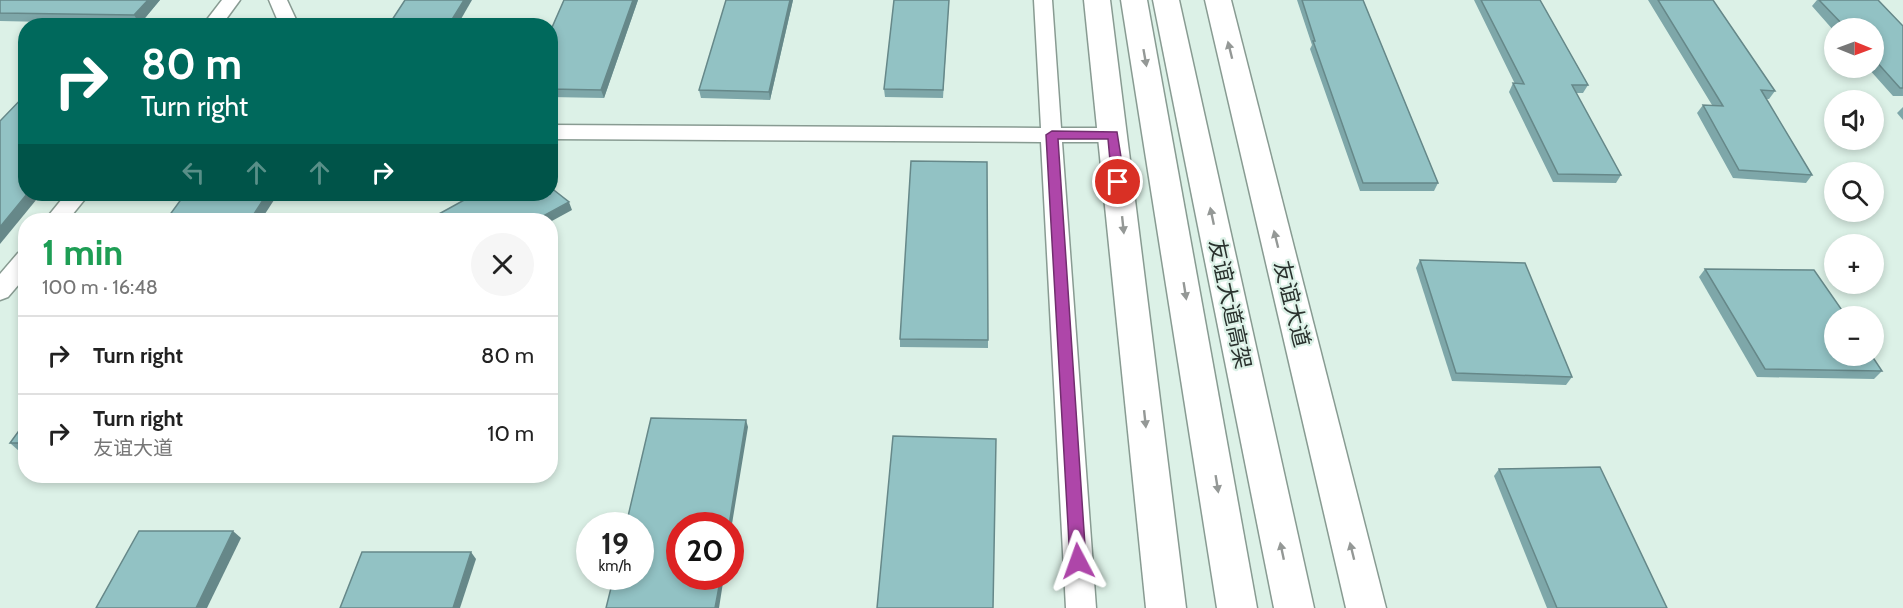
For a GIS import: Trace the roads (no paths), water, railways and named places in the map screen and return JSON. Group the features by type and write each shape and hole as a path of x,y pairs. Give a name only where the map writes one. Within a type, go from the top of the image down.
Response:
{"main road":[{"path":"1097,0 1167,608"},
{"name":"友谊大道高架","path":"1134,0 1237,608"},
{"name":"友谊大道高架","path":"1166,0 1294,608"},
{"name":"友谊大道","path":"1218,0 1366,608"}],"lane":[{"path":"217,18 231,0"},
{"path":"278,0 286,18"},
{"path":"1043,0 1081,608"},
{"path":"558,132 1113,135"},
{"path":"62,213 72,201"},
{"path":"0,291 18,269"}]}
